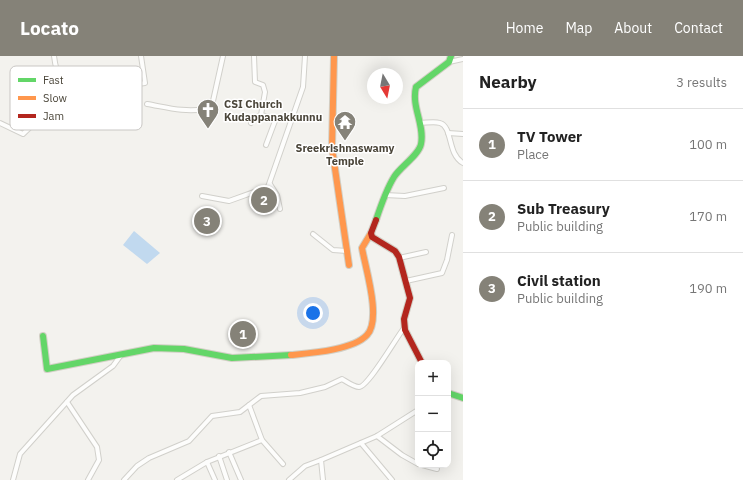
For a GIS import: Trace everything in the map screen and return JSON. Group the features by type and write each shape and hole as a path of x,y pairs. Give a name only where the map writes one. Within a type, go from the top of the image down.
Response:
{"street":[{"path":"54,56 56,66"},
{"path":"141,56 144,83 142,83"},
{"path":"147,104 188,110 204,109 209,106 213,100 223,56"},
{"path":"254,56 254,82 260,83 264,88 261,115"},
{"path":"202,196 229,201 235,200 265,189 270,184 287,128 303,86 305,56"},
{"path":"334,56 332,148 349,265"},
{"path":"43,336 47,369 153,348 181,348 233,358 272,358 344,347 360,341 370,330 373,315 362,248 371,233 385,195 394,177 404,163 419,150 421,144 420,123 416,100 416,87 450,59 463,59"},
{"path":"251,123 257,116 261,115 273,118 275,122 266,145"},
{"path":"420,123 440,123 444,125 448,133 452,152 463,163"},
{"path":"0,124 10,128"},
{"path":"14,130 23,134 27,130"},
{"path":"448,133 463,134"},
{"path":"270,184 277,195 280,209"},
{"path":"385,195 405,196 444,188"},
{"path":"371,233 375,239 395,250 399,258 406,281 410,302 404,319 404,328 420,360"},
{"path":"313,234 333,250 347,251"},
{"path":"406,281 442,273 447,260 452,235"},
{"path":"399,258 426,252"},
{"path":"124,480 137,466 148,458 188,441 212,416 240,412 261,396 300,393 324,387 342,379 357,387 361,387 370,380 393,342 404,328"},
{"path":"13,480 20,454 73,395 113,366 121,355"},
{"path":"451,394 463,398"},
{"path":"67,402 97,447 99,460 88,480"},
{"path":"249,405 262,440 283,464"},
{"path":"289,480 305,466 377,436 415,412"},
{"path":"377,436 415,463"},
{"path":"177,480 219,456 262,440"},
{"path":"361,443 392,480"},
{"path":"229,452 241,480"},
{"path":"219,456 227,480"},
{"path":"321,460 323,480"},
{"path":"207,462 215,480"}],"water":[{"path":"134,231 160,253 147,264 123,245"}],"traffic: fast":[{"path":"376,220 386,192 394,177 420,148 422,137 415,102 416,87 449,62 451,56"},
{"path":"43,336 47,369 154,348 184,349 232,358 291,355"},
{"path":"451,394 463,398"}],"traffic: slow":[{"path":"334,56 332,148 349,265"},
{"path":"291,355 332,350 352,344 361,340 367,335 371,327 373,305 362,248 371,233"}],"traffic: jam":[{"path":"376,220 371,233 372,237 395,251 399,257 410,298 404,319 405,330 420,360"}],"place":[{"name":"CSI Church Kudappanakkunnu","path":"208,130"},
{"name":"Sreekrishnaswamy Temple","path":"345,142"},
{"name":"Sub Treasury","path":"264,200"},
{"name":"Civil station","path":"207,221"},
{"name":"TV Tower","path":"243,334"}]}
